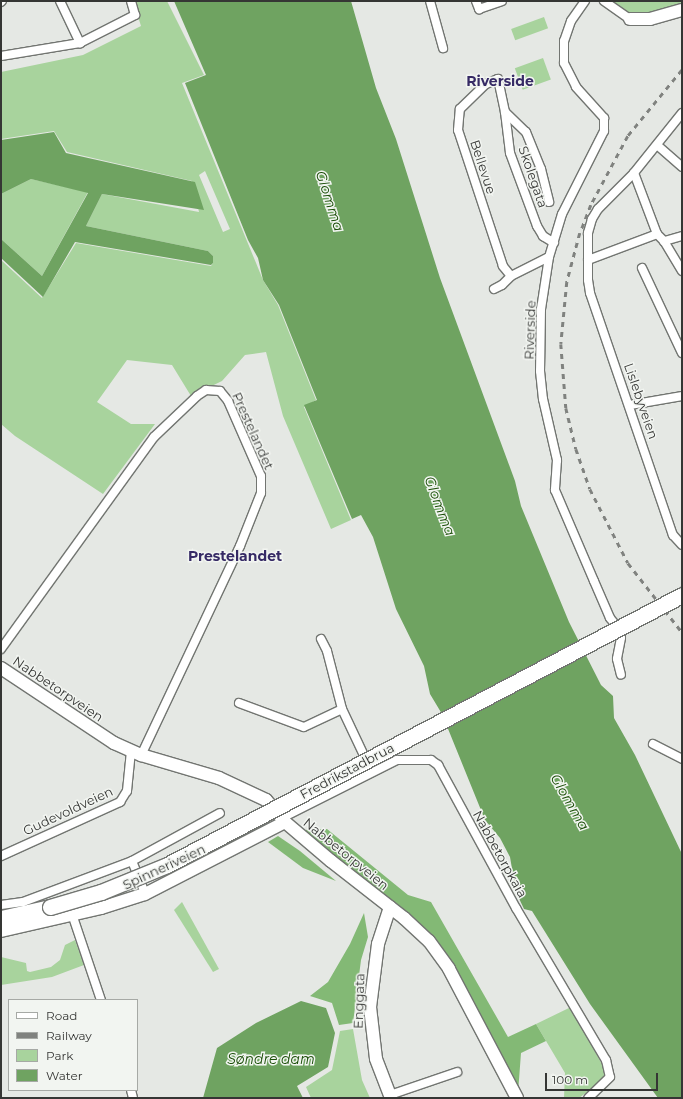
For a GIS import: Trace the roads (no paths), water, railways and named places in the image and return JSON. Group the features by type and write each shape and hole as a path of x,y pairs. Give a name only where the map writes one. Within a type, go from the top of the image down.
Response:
{"highway":[{"name":"Fredrikstadbrua","path":"1,918 50,908 101,892 156,870 682,595"}],"main road":[{"path":"630,20 650,19 682,10"},
{"name":"Nabbetorpveien","path":"1,668 95,731 136,753 242,787 266,800 283,820 418,930 438,953 516,1098"},
{"name":"Spinneriveien","path":"1,931 72,914 145,894 283,820"},
{"name":"Enggata","path":"390,907 378,944 370,1007 376,1059 390,1097"}],"street":[{"path":"60,1 80,42"},
{"path":"1,56 80,42 135,15 131,1"},
{"path":"430,1 443,48"},
{"path":"476,1 479,9 502,1"},
{"name":"Riverside","path":"585,1 571,21 564,41 564,62 576,87 604,118 604,131 562,214 549,257 542,309 540,371 543,399 557,460 555,490 610,618 618,628 621,638 617,658 621,675"},
{"path":"604,1 630,20"},
{"name":"Skolegata","path":"498,79 505,112 510,153 537,226 543,236 554,243"},
{"name":"Bellevue","path":"498,79 486,84 460,108 458,130 502,266 511,276"},
{"name":"Skolegata","path":"505,112 526,132 541,169 548,202"},
{"name":"Lislebyveien","path":"682,113 634,173 598,209 592,219 588,233 590,294 630,405 673,535 682,545"},
{"path":"657,145 682,167"},
{"path":"634,173 657,234 664,241 682,272"},
{"path":"588,260 657,234"},
{"path":"664,241 682,236"},
{"path":"494,289 502,285 511,276 549,257"},
{"path":"642,268 682,353"},
{"name":"Prestelandet","path":"1,649 154,437 197,396 206,390 220,391 228,401 261,476 261,493 240,546 136,753"},
{"path":"630,405 682,396"},
{"path":"321,640 327,651 342,709 372,771"},
{"path":"239,703 304,727 342,709"},
{"path":"653,744 682,759"},
{"name":"Gudevoldveien","path":"1,856 120,802 127,790 136,753"},
{"name":"Nabbetorpkaia","path":"283,820 372,771 397,760 431,760 438,765 516,908 606,1060 610,1077 588,1098"},
{"name":"Spinneriveien","path":"1,904 23,902 132,861 220,813"},
{"path":"132,861 145,894"},
{"path":"72,914 101,999"},
{"name":"Enggata","path":"390,1097 457,1072"}],"water":[{"name":"Glomma","path":"174,1 351,1 376,88 396,139 440,278 515,481 521,506 569,622 601,685 613,696 614,718 635,755 682,854 682,1098 658,1098 590,1004 532,911 524,909 516,892 510,857 500,838 485,820 442,714 430,694 424,666 396,609 373,537 361,515 352,519 304,405 317,400 279,305 263,280 258,258 248,240 185,83 206,75"},
{"path":"54,132 66,153 195,182 204,210 102,194 86,226 208,251 213,256 213,263 211,265 75,242 43,297 1,258 1,239 42,276 88,193 31,179 1,194 1,140"},
{"name":"Søndre dam","path":"301,1001 326,1008 335,1033 328,1067 297,1086 303,1098 203,1098 217,1048 256,1023"}],"railway":[{"path":"682,70 628,136 591,205 580,233 567,282 561,344 566,408 576,449 590,489 628,563 682,632"}],"district":[{"name":"Riverside","path":"500,81"},
{"name":"Prestelandet","path":"235,556"}]}
